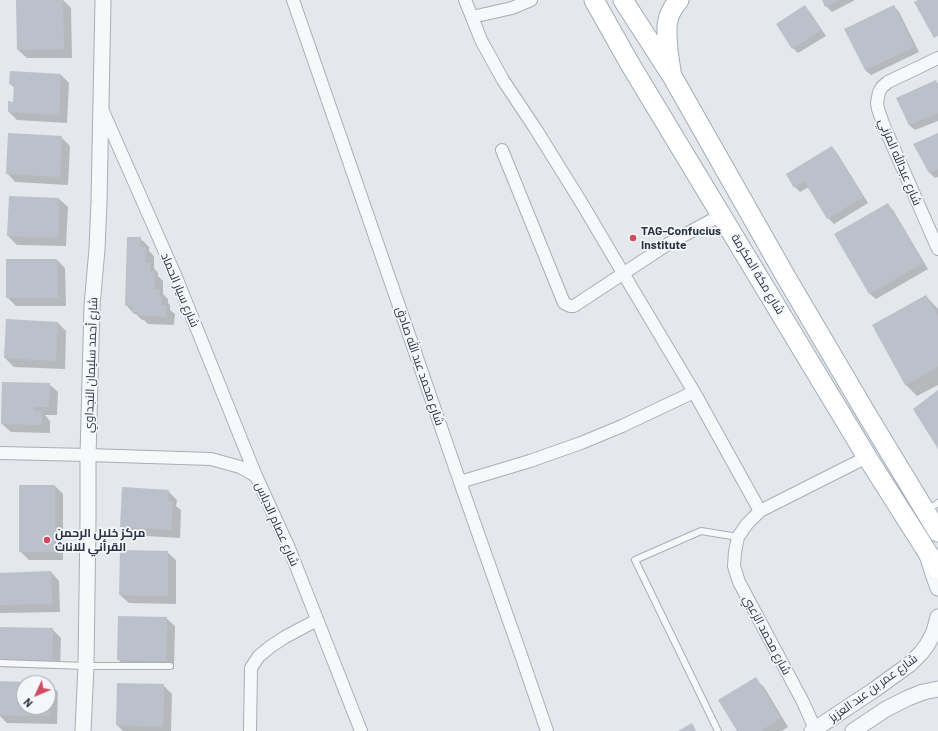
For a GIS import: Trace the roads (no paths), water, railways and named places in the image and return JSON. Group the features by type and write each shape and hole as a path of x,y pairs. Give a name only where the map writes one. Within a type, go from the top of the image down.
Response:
{"main road":[{"name":"شارع مكة المكرمة","path":"594,0 634,71 867,457 938,569"},
{"path":"672,76 668,51 667,25 669,16 679,0"},
{"name":"شارع مكة المكرمة","path":"624,2 672,76 786,277 866,413 932,507 938,532"},
{"path":"609,27 624,2"}],"street":[{"name":"شارع محمد عبد الله صادق","path":"292,0 522,655 547,731"},
{"path":"465,0 481,40 503,80 557,162 694,392 760,511"},
{"path":"472,17 512,8 531,0"},
{"name":"شارع أحمد سليمان النجداوي","path":"83,731 86,666 88,454 92,306 99,202 102,1"},
{"name":"شارع عبدالله المزني","path":"938,58 888,82 879,92 877,103 884,126 938,250"},
{"name":"شارع سيار الحماد","path":"100,106 176,277 256,476"},
{"path":"502,150 564,303 570,306 574,306 668,244 721,215"},
{"path":"460,482 530,461 581,443 622,426 694,392"},
{"name":"شارع عصام الدباس","path":"0,452 211,459 240,467 256,476 288,548 362,731"},
{"path":"738,537 747,524 760,511 867,457"},
{"name":"شارع محمد الزعبي","path":"738,537 734,566 739,582 803,702 814,730"},
{"name":"شارع مكة المكرمة","path":"925,547 932,574 938,588"},
{"name":"شارع عمر بن عبد العزيز","path":"814,730 910,664 927,645 934,632 938,617"},
{"path":"250,731 251,668 259,656 270,647 317,620"},
{"name":"شارع عمر بن عبد العزيز","path":"853,731 908,698 923,692 938,689"}],"lane":[{"path":"718,731 635,560 701,530 738,537"},
{"path":"0,663 86,666 170,666"}],"place":[{"name":"TAG-Confucius Institute","path":"633,238"},
{"name":"مركز خليل الرحمن القرأني للاناث","path":"47,540"}]}
